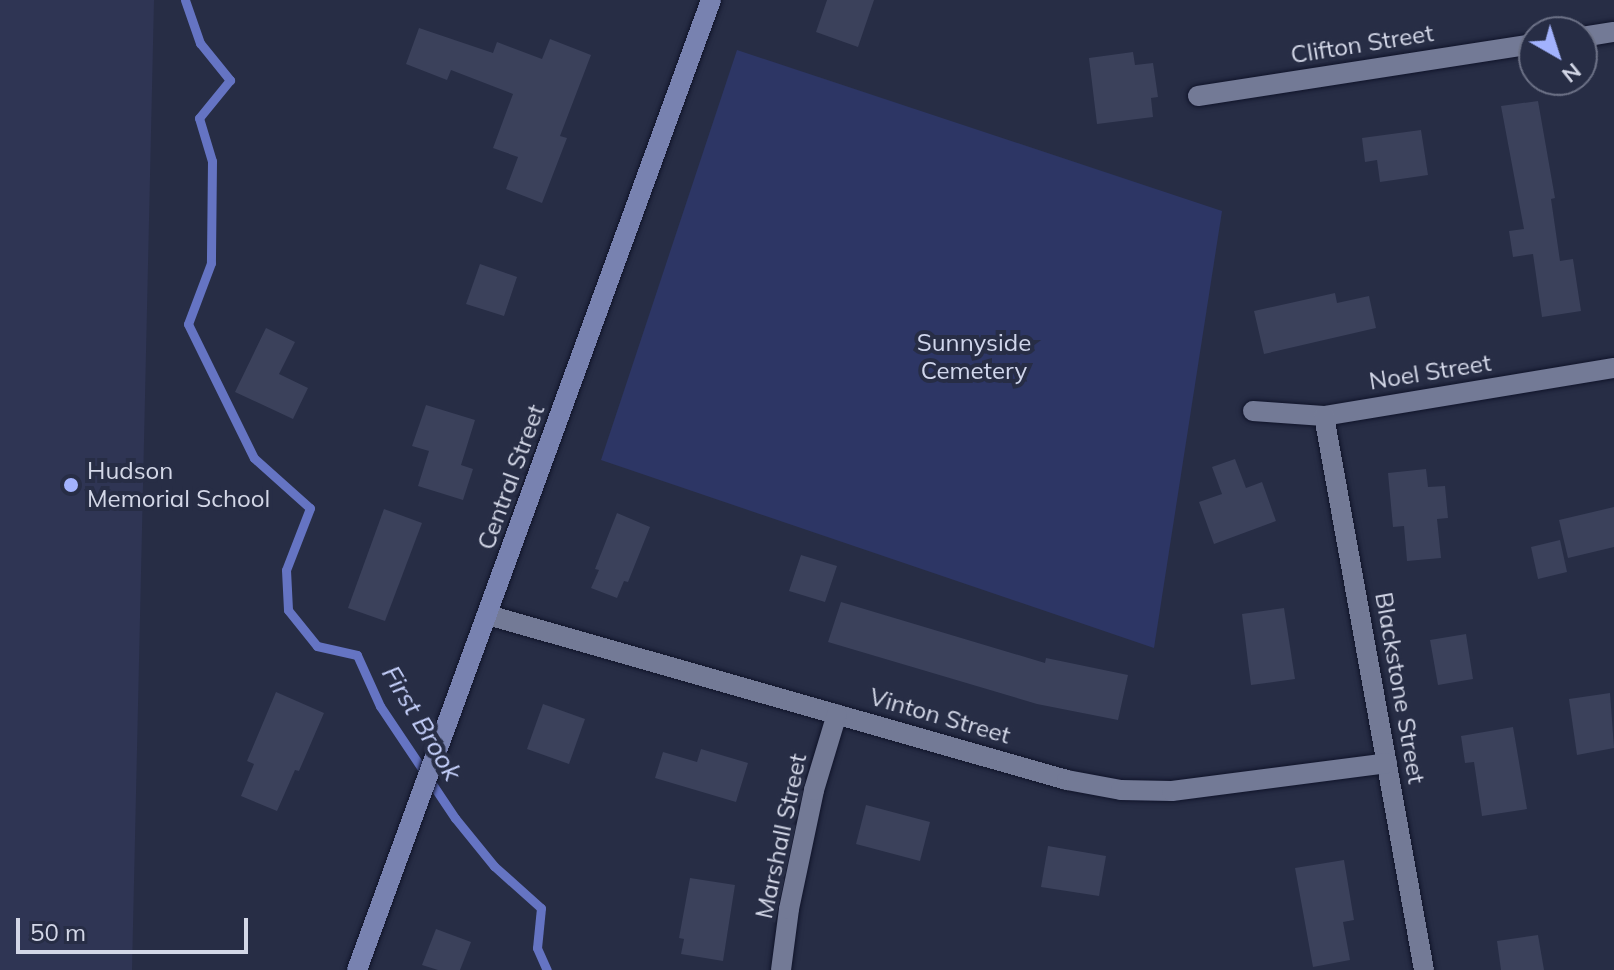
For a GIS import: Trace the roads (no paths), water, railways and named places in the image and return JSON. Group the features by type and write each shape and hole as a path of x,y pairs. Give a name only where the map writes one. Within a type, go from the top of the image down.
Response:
{"street":[{"name":"Central Street","path":"357,970 711,0"},
{"name":"Clifton Street","path":"1198,96 1518,46"},
{"name":"Noel Street","path":"1253,411 1324,416 1614,368"},
{"name":"Blackstone Street","path":"1324,416 1424,970"},
{"name":"Vinton Street","path":"488,615 1067,780 1121,790 1172,791 1387,763"},
{"name":"Marshall Street","path":"781,970 789,909 814,790 837,714"}],"waterway":[{"name":"First Brook","path":"185,0 200,43 230,80 199,118 212,161 211,263 188,324 254,458 310,508 286,570 288,610 317,646 357,655 380,706 455,818 494,866 541,908 537,948 547,970"}],"place":[{"name":"Hudson Memorial School","path":"71,485"}],"park label":[{"name":"Sunnyside Cemetery","path":"974,357"}]}
